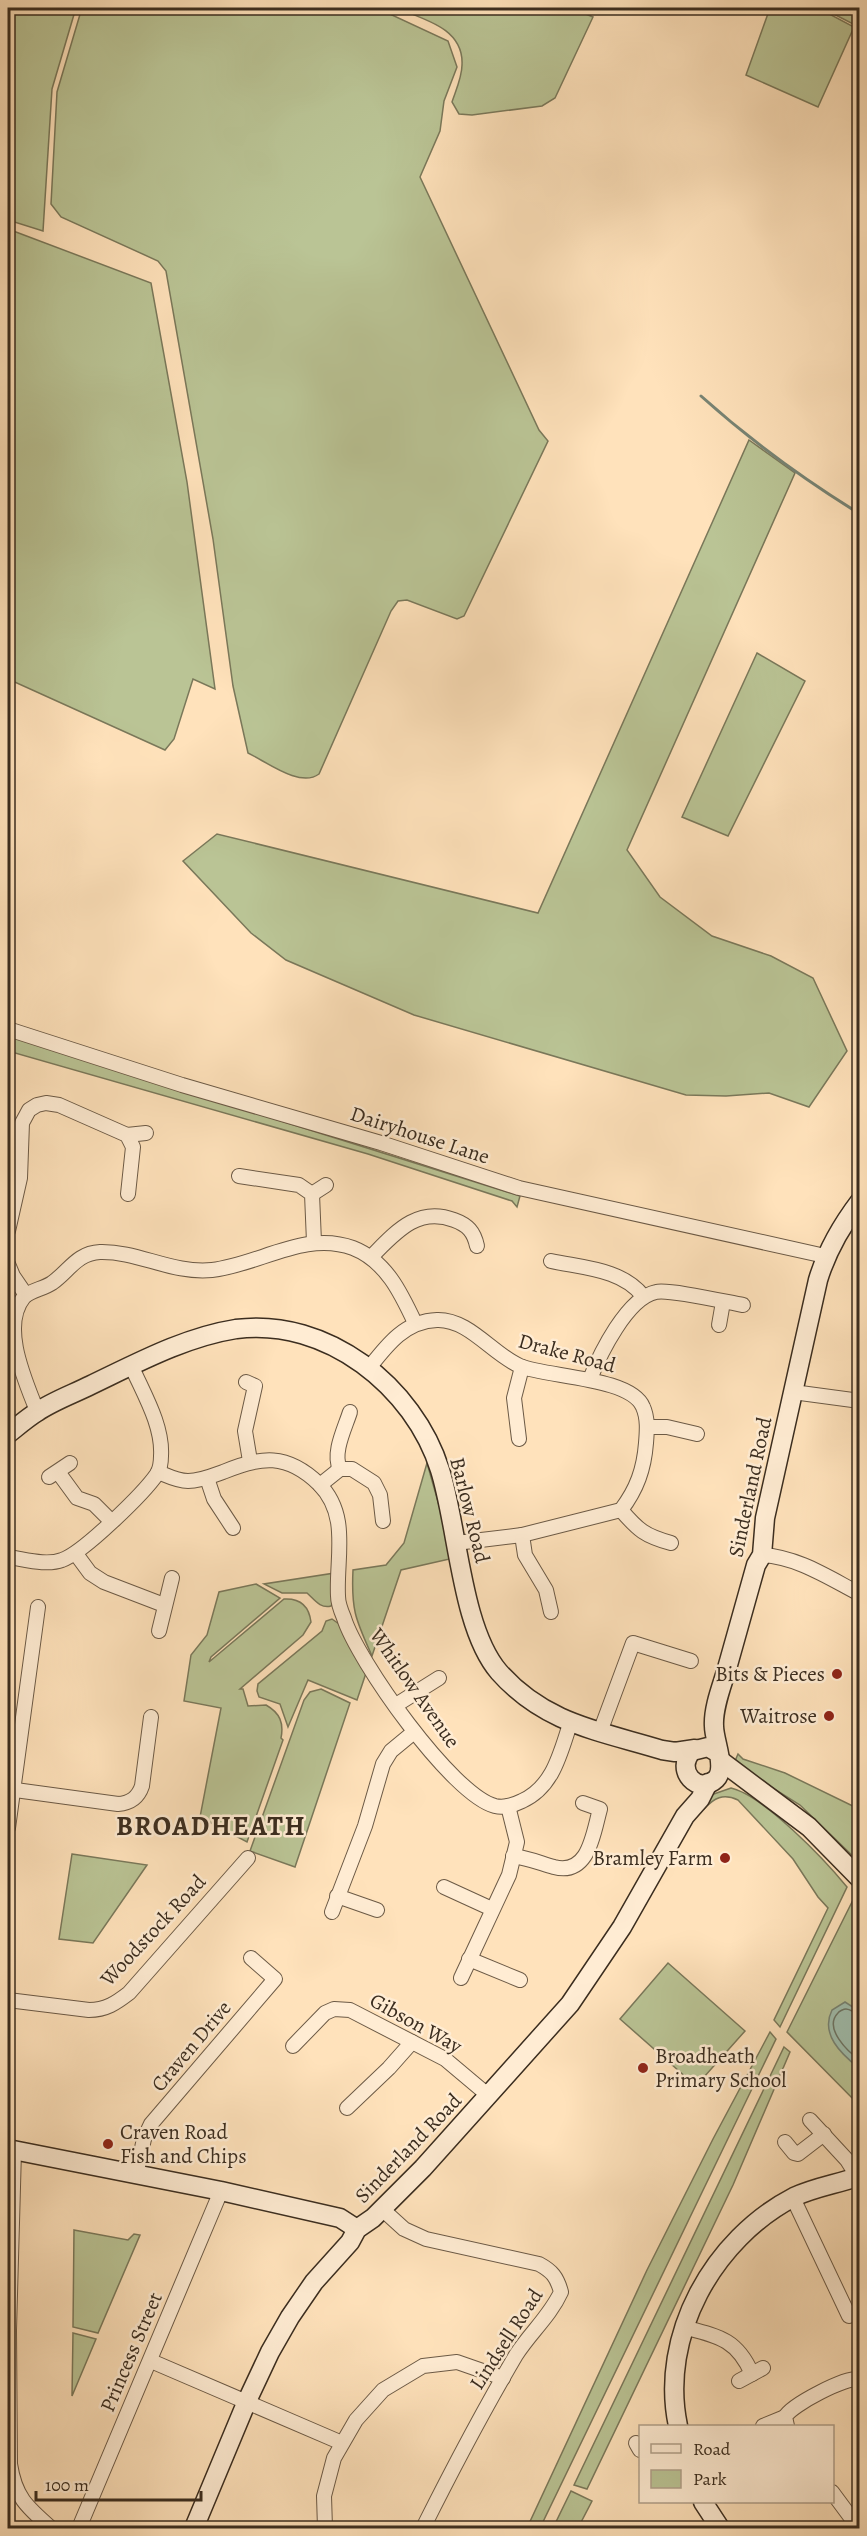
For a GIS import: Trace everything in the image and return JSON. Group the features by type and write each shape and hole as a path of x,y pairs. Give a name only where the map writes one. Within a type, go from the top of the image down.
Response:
{"street":[{"name":"Dairyhouse Lane","path":"8,1029 182,1085 381,1143 519,1188 825,1256"},
{"path":"8,1231 20,1178 22,1123 28,1110 46,1103 59,1105 127,1135 146,1133"},
{"path":"127,1135 133,1148 128,1194"},
{"path":"239,1176 299,1185 312,1194"},
{"path":"312,1194 326,1185"},
{"path":"312,1194 314,1242"},
{"name":"Sinderland Road","path":"194,2529 247,2401 270,2352 290,2317 315,2282 350,2242 357,2229 382,2210 553,2025 591,1976 622,1928 685,1816 710,1783 720,1775 709,1753 714,1726 723,1683 756,1564 762,1555 765,1518 818,1280 825,1256 860,1201"},
{"path":"371,1257 398,1230 424,1215 443,1216 459,1222 474,1232 477,1246"},
{"path":"37,1412 9,1333 10,1321 14,1311 26,1295 51,1283 84,1255 99,1252 113,1253 156,1265 210,1270 243,1264 314,1242 328,1242 353,1248 371,1257 388,1273 415,1323 392,1339 369,1368"},
{"path":"551,1261 614,1275 635,1287 643,1296"},
{"path":"8,1264 26,1295"},
{"path":"590,1379 598,1358 628,1312 643,1296 658,1291 743,1305"},
{"path":"719,1325 723,1302"},
{"name":"Drake Road","path":"415,1323 439,1319 459,1325 522,1367 590,1379 625,1391 642,1404 648,1427"},
{"name":"Barlow Road","path":"8,1434 37,1412 131,1365 202,1336 238,1329 292,1333 324,1342 369,1368 402,1401 421,1426 440,1471 476,1630 485,1651 498,1671 526,1698 570,1724 662,1750 709,1753"},
{"path":"8,1557 42,1562 60,1561 76,1554 147,1487 158,1472 161,1441 156,1423 131,1365"},
{"path":"519,1440 514,1398 522,1367"},
{"path":"246,1382 255,1386 245,1431 250,1461"},
{"path":"793,1392 860,1401"},
{"path":"340,1469 337,1463 341,1440 350,1412"},
{"path":"456,1543 522,1535 621,1510 640,1479 648,1427 667,1427 697,1434"},
{"name":"Whitlow Avenue","path":"158,1472 186,1481 207,1478 250,1461 263,1459 290,1465 305,1472 320,1485 332,1500 340,1527 338,1598 345,1621 367,1663 414,1732 446,1768 480,1798 495,1806 508,1806"},
{"path":"70,1463 54,1475 77,1498 94,1504 111,1521"},
{"path":"320,1485 340,1469 352,1469 374,1484 380,1495 383,1521"},
{"path":"207,1478 214,1499 233,1528"},
{"path":"621,1510 636,1528 648,1537 671,1543"},
{"path":"522,1535 525,1555 546,1590 550,1612"},
{"path":"76,1554 90,1573 104,1582 164,1605"},
{"path":"762,1555 781,1557 800,1564 860,1594"},
{"path":"159,1631 172,1578"},
{"path":"8,1828 10,1789 38,1607"},
{"path":"600,1732 633,1643 691,1661"},
{"path":"396,1706 439,1678"},
{"path":"10,1789 118,1804 128,1802 137,1796 142,1786 151,1717"},
{"path":"461,1978 508,1875 517,1842 508,1806 534,1796 547,1782 570,1724"},
{"path":"332,1912 365,1826 383,1764 391,1751 414,1732"},
{"name":"Barlow Road","path":"662,1750 677,1761 687,1773"},
{"name":"Sinderland Road","path":"685,1816 688,1796 686,1760 709,1753"},
{"path":"709,1753 789,1812 835,1852 860,1879"},
{"path":"687,1773 694,1781 710,1783 732,1779 751,1785"},
{"path":"513,1856 555,1867 574,1867 581,1863 588,1850 600,1809 583,1803"},
{"name":"Woodstock Road","path":"8,2000 89,2010 112,2005 129,1993 248,1858"},
{"path":"444,1887 492,1910"},
{"path":"338,1896 377,1910"},
{"name":"Craven Drive","path":"136,2175 144,2139 151,2124 275,1979 251,1958"},
{"path":"470,1959 520,1980"},
{"name":"Gibson Way","path":"293,2046 325,2013 334,2009 350,2010 445,2059 489,2096"},
{"path":"347,2108 389,2068 411,2042"},
{"path":"678,2425 673,2391 675,2363 683,2327 699,2292 732,2246 769,2212 793,2198 808,2190 858,2176 847,2160 810,2120"},
{"path":"785,2142 794,2153 798,2154 824,2134"},
{"path":"51,2529 24,2504 14,2486 10,2464 11,2150 340,2218 357,2229"},
{"name":"Princess Street","path":"79,2529 221,2192"},
{"path":"793,2198 849,2316"},
{"name":"Lindsell Road","path":"382,2210 404,2229 426,2240 538,2264 549,2269 558,2278 561,2292 556,2302 526,2338 502,2378 423,2529"},
{"path":"683,2327 733,2345 746,2360 751,2374"},
{"path":"151,2361 342,2443"},
{"path":"325,2529 324,2496 334,2458 356,2420 383,2390 423,2366 457,2362 502,2378"},
{"path":"786,2422 793,2407 849,2380 860,2379"},
{"path":"834,2495 852,2518 854,2529"},
{"path":"704,2503 720,2529"}],"green space":[{"path":"8,8 73,8 75,11 52,89 43,231 8,220"},
{"path":"80,8 377,8 448,41 457,67 444,101 440,131 420,177 539,430 548,441 464,616 457,619 407,600 398,601 391,611 319,774 311,777 293,776 248,753 233,686 213,539 166,271 158,261 61,217 51,204 57,92"},
{"path":"396,8 571,8 593,17 555,98 542,106 472,115 459,114 452,102 462,70 461,52 456,42 440,27"},
{"path":"770,8 818,8 854,27 818,107 746,75"},
{"path":"822,8 859,8 859,16 855,25"},
{"path":"8,229 151,283 187,482 215,689 193,679 174,739 165,750 8,679"},
{"path":"749,440 795,473 627,850 660,897 712,936 771,956 813,978 847,1051 809,1107 769,1093 726,1096 686,1095 414,1015 286,960 251,933 183,861 217,834 538,913"},
{"path":"757,653 805,681 728,836 682,817"},
{"path":"8,1035 520,1196 517,1207 512,1201 368,1154 8,1051"},
{"path":"427,1463 454,1558 401,1570 372,1656 354,1606 353,1570 386,1565 404,1543"},
{"path":"335,1573 334,1601 331,1606 327,1607 320,1605 307,1593 282,1593 264,1584"},
{"path":"256,1584 280,1598 211,1657 209,1662 284,1599 295,1600 303,1604 311,1622 303,1635 240,1689 243,1689 248,1706 266,1705 275,1711 281,1723 283,1740 247,1842 200,1817 221,1708 184,1701 191,1655 207,1635 219,1592"},
{"path":"332,1619 339,1624 367,1670 357,1700 308,1680 288,1727 280,1704 259,1697 258,1684 322,1631 326,1621"},
{"path":"321,1689 350,1703 295,1867 250,1851 304,1700 310,1692"},
{"path":"738,1754 743,1759 785,1773 859,1809 859,1862 800,1805 741,1768 735,1761"},
{"path":"731,1788 744,1793 776,1815 824,1861 847,1887 780,2027 774,2020 828,1908 793,1859 738,1800 728,1797 719,1798 704,1809 702,1806 711,1795"},
{"path":"72,1854 147,1865 93,1943 59,1939"},
{"path":"855,1896 860,1901 859,2105 787,2032"},
{"path":"668,1963 745,2031 696,2086 620,2019"},
{"path":"770,2032 776,2039 540,2528 527,2528 647,2270"},
{"path":"784,2047 790,2052 733,2185 587,2489 574,2485"},
{"path":"74,2230 128,2240 134,2234 140,2235 98,2333 73,2327"},
{"path":"73,2333 96,2339 72,2396"},
{"path":"571,2491 592,2501 578,2528 553,2528"}],"water":[{"path":"845,2002 859,2011 859,2068 839,2050 829,2027 832,2010"}],"waterway":[{"path":"701,396 777,458 860,514"}],"place":[{"name":"Bits & Pieces","path":"837,1674"},
{"name":"Waitrose","path":"829,1716"},
{"name":"Bramley Farm","path":"725,1858"},
{"name":"Broadheath Primary School","path":"643,2068"},
{"name":"Craven Road Fish and Chips","path":"108,2144"}],"district":[{"name":"BROADHEATH","path":"211,1826"}]}
